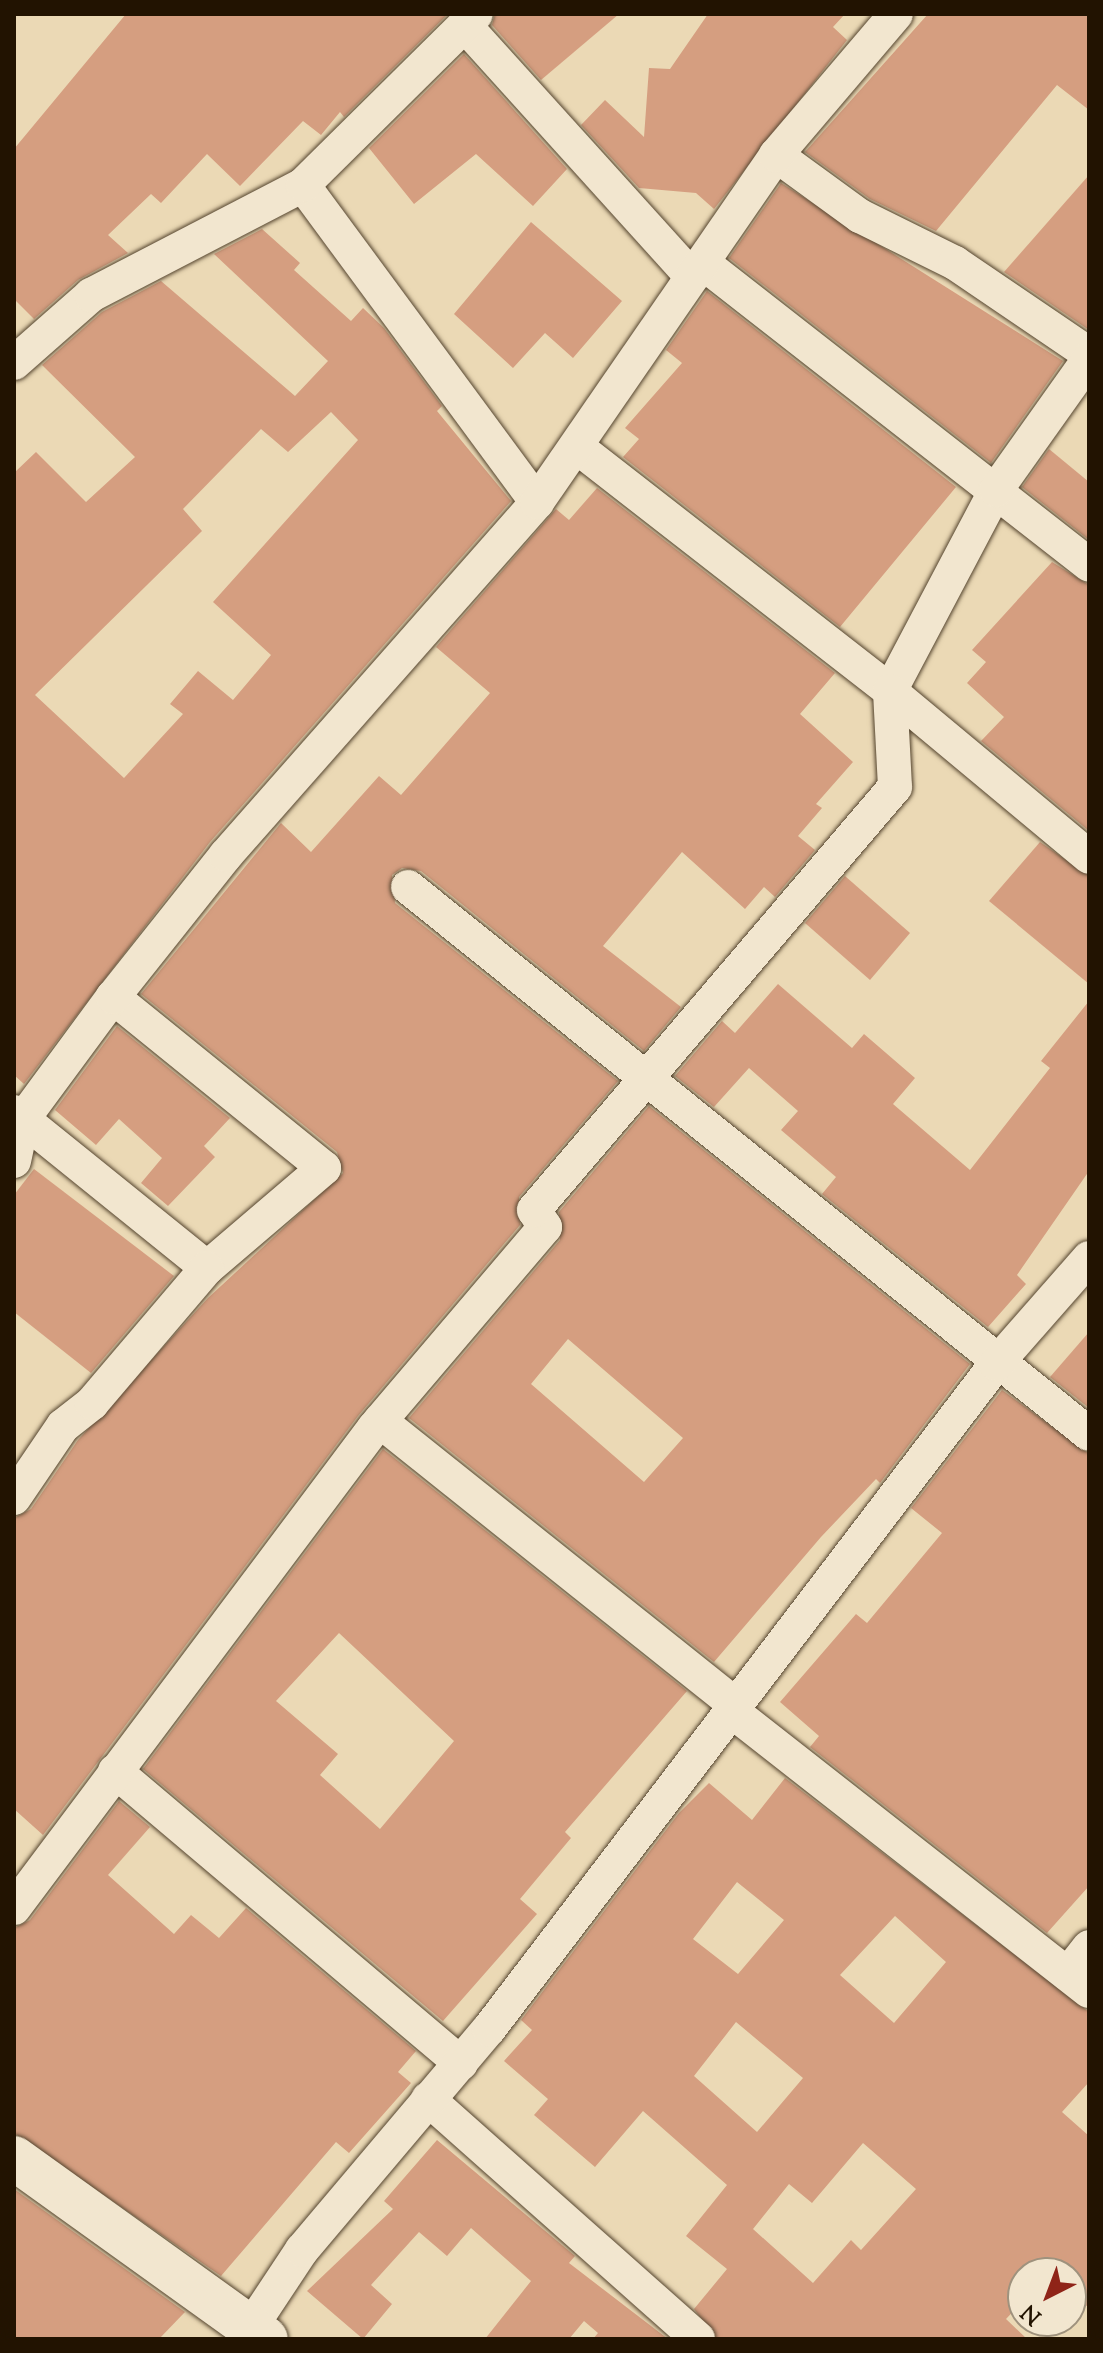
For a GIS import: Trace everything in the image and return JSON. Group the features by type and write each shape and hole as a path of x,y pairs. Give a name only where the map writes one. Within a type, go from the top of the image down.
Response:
{"main road":[{"path":"14,2158 254,2335"}],"street":[{"path":"14,1161 18,1116 226,855 537,502 776,155 896,14"},
{"path":"21,345 91,295 303,185 472,21 697,270 996,490 1089,565"},
{"path":"14,1908 380,1421 545,1227 534,1210 646,1075 895,787 890,691 996,490 1089,357 955,263 860,216 776,155"},
{"path":"303,185 537,502"},
{"path":"577,447 890,691 1089,857"},
{"path":"408,887 646,1075 996,1364 1089,1434"},
{"path":"14,1498 63,1426 92,1403 207,1268 324,1168 113,997"},
{"path":"18,1116 207,1268"},
{"path":"254,2335 302,2250 461,2063 996,1364 1089,1258"},
{"path":"380,1421 1078,1982 1089,1947"},
{"path":"115,1771 461,2063"},
{"path":"428,2099 698,2339"}],"building":[{"path":"126,14 448,14 344,117 340,112 321,135 303,121 240,186 207,154 161,203 151,194 108,235 128,253 78,280 34,319 14,299 14,149"},
{"path":"495,14 619,14 541,80 492,25"},
{"path":"708,14 845,14 833,27 847,40 714,209 696,193 639,188 581,125 605,100 644,137 649,68 670,69"},
{"path":"928,14 1089,14 1089,110 1057,85 936,231 870,199 805,152"},
{"path":"464,54 567,169 533,206 476,154 414,204 369,148"},
{"path":"1089,175 1089,330 1004,272"},
{"path":"781,183 1063,361 991,463 729,258"},
{"path":"531,222 622,301 573,358 545,333 513,368 454,314"},
{"path":"262,229 300,263 294,270 351,321 363,308 384,328 442,406 437,411 511,501 210,842 24,1084 14,1075 14,473 36,452 86,502 135,457 42,365 102,312 161,281 295,396 328,361 214,254","holes":["331,412 358,440 213,602 271,655 233,700 198,671 170,704 183,714 124,778 35,695 202,531 183,509 261,429 288,452"]},
{"path":"707,291 956,487 840,627 623,457 639,439 625,428 682,363 666,350"},
{"path":"1049,449 1089,482 1089,540 1022,487"},
{"path":"597,488 835,673 800,714 853,762 816,804 822,808 798,836 815,850 775,897 764,887 745,909 682,852 603,946 681,1007 644,1051 421,871 402,868 392,875 395,903 618,1081 519,1197 520,1225 358,1416 43,1835 14,1809 14,1518 31,1509 78,1440 208,1298 343,1173 337,1152 141,994 281,823 311,852 379,776 401,795 490,693 436,647 556,509 569,520"},
{"path":"1052,562 1089,585 1089,831 981,741 1004,717 967,683 986,662 972,650"},
{"path":"1040,842 1089,876 1089,984 989,901"},
{"path":"845,876 910,933 870,980 805,923"},
{"path":"778,984 852,1048 864,1034 915,1078 893,1104 970,1170 1050,1068 1041,1061 1089,1001 1089,1171 1017,1275 1026,1284 988,1327 822,1194 836,1177 781,1130 798,1111 749,1068 714,1107 675,1076 722,1021 735,1033"},
{"path":"117,1026 230,1118 204,1146 215,1157 168,1206 141,1183 162,1158 119,1119 96,1145 55,1110"},
{"path":"649,1106 970,1364 880,1483 876,1479 821,1537 714,1662 409,1418 560,1240 559,1212","holes":["568,1339 683,1438 644,1482 531,1384"]},
{"path":"34,1169 174,1276 91,1373 14,1312 14,1195"},
{"path":"1089,1332 1089,1408 1050,1377"},
{"path":"1002,1390 1089,1454 1089,1886 1047,1933 810,1747 819,1736 780,1702 856,1614 867,1623 942,1533 911,1508"},
{"path":"383,1449 687,1691 565,1832 571,1838 520,1899 537,1914 443,2021 143,1769","holes":["339,1633 454,1741 380,1829 320,1775 338,1754 276,1701"]},
{"path":"785,1778 1089,2012 1089,2082 1062,2112 1089,2136 1089,2308 1087,2257 1007,2257 1007,2337 1027,2339 717,2339 694,2309 727,2269 686,2236 727,2185 643,2111 595,2167 534,2115 548,2099 504,2061 532,2030 521,2020 679,1813 709,1783 752,1820","holes":["737,1882 784,1920 738,1974 693,1939","895,1916 946,1962 894,2023 840,1975","736,2022 803,2078 757,2132 694,2076","863,2143 916,2189 861,2250 851,2240 813,2283 753,2229 789,2184 812,2203"]},
{"path":"119,1801 150,1827 108,1875 174,1934 191,1915 219,1938 246,1908 416,2051 398,2072 411,2083 349,2153 336,2142 221,2276 14,2133 14,1928 30,1920"},
{"path":"437,2140 575,2256 569,2263 668,2339 593,2339 598,2333 584,2321 569,2339 485,2339 531,2281 471,2228 447,2256 419,2232 371,2285 392,2304 363,2339 307,2291 393,2209 384,2201"},
{"path":"14,2189 185,2312 159,2339 14,2339"}]}
